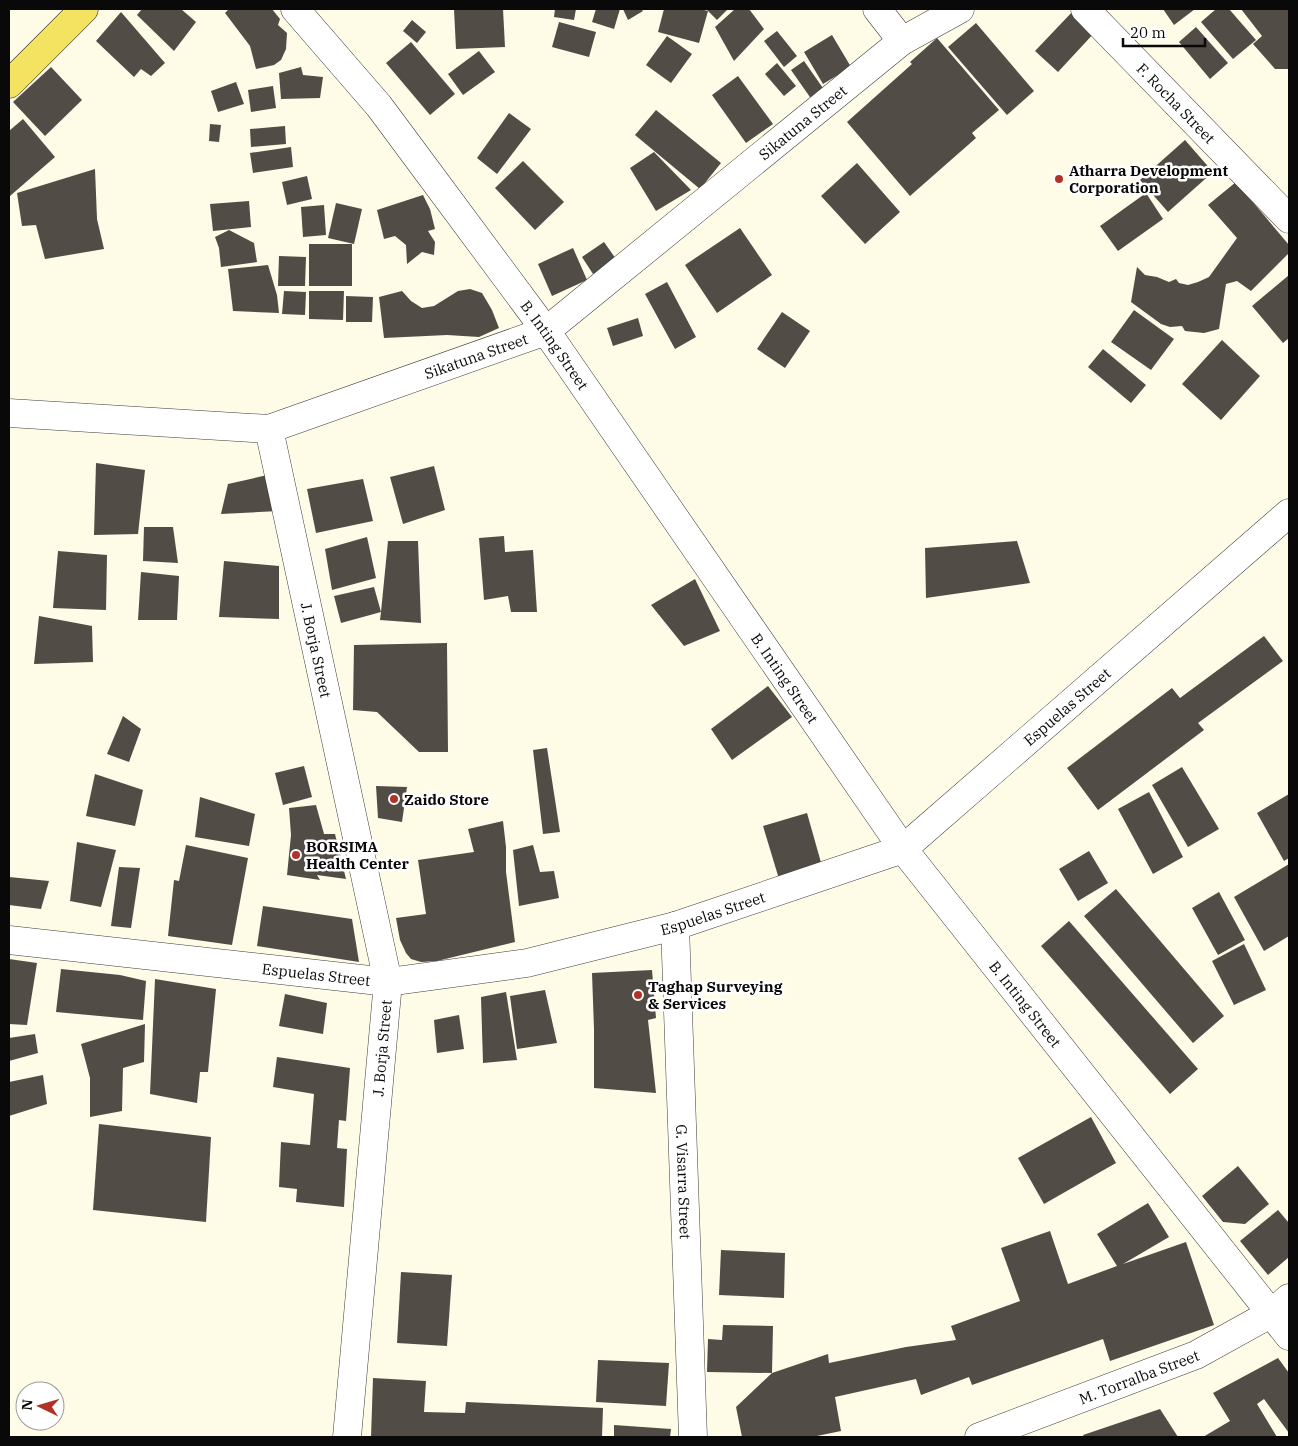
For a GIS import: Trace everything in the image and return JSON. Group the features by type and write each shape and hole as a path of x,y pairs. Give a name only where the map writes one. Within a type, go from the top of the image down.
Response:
{"main road":[{"path":"9,84 84,9"}],"street":[{"name":"B. Inting Street","path":"296,9 379,106 546,331 903,849 1281,1306 1289,1336"},
{"path":"877,9 902,41"},
{"name":"Sikatuna Street","path":"9,413 269,429 546,331 902,41 960,9"},
{"name":"F. Rocha Street","path":"1085,9 1289,219"},
{"name":"J. Borja Street","path":"269,429 388,982 347,1437"},
{"name":"Espuelas Street","path":"9,940 388,982 527,963 674,926 903,849 1289,514"},
{"name":"G. Visarra Street","path":"674,926 693,1437"},
{"name":"M. Torralba Street","path":"979,1437 1196,1355 1281,1306"}],"building":[{"path":"142,9 181,9 196,22 174,51 137,15"},
{"path":"229,9 272,9 280,19 278,25 287,33 286,49 281,60 274,65 256,69 250,46 225,13"},
{"path":"454,9 503,9 505,47 456,49"},
{"path":"555,9 576,9 574,20 554,17"},
{"path":"596,9 620,9 614,29 592,22"},
{"path":"623,9 641,9 643,11 628,20"},
{"path":"664,9 700,9 708,11 699,43 658,32"},
{"path":"706,9 728,9 717,20"},
{"path":"735,9 749,9 764,29 734,61 715,27"},
{"path":"1163,9 1195,9 1174,25"},
{"path":"1216,9 1229,9 1256,40 1233,59 1201,22"},
{"path":"1241,9 1289,9 1289,69 1275,69 1253,44 1262,36"},
{"path":"1074,10 1096,31 1058,72 1035,51"},
{"path":"121,12 165,63 151,76 141,69 134,77 96,41"},
{"path":"412,20 426,32 417,43 403,31"},
{"path":"559,22 596,32 589,57 552,47"},
{"path":"976,23 1034,91 1007,115 948,47"},
{"path":"1196,27 1228,63 1210,79 1179,42"},
{"path":"777,31 797,56 784,67 764,41"},
{"path":"832,35 851,67 823,84 804,52"},
{"path":"667,36 692,54 671,83 646,65"},
{"path":"937,38 999,110 972,133 976,138 910,196 847,122 912,64 910,62"},
{"path":"411,42 455,94 430,115 386,63"},
{"path":"479,51 495,72 463,95 448,74"},
{"path":"804,61 825,91 812,100 791,70"},
{"path":"777,63 796,86 784,96 765,74"},
{"path":"51,67 82,100 45,136 13,102"},
{"path":"301,67 303,75 323,77 320,98 281,99 279,73"},
{"path":"738,76 773,124 746,143 712,95"},
{"path":"236,82 244,104 218,112 211,91"},
{"path":"273,86 276,108 251,112 248,90"},
{"path":"656,110 721,163 700,189 635,135"},
{"path":"509,113 531,129 497,174 477,158"},
{"path":"23,119 55,157 10,196 9,131"},
{"path":"210,124 221,125 219,142 209,141"},
{"path":"285,126 286,144 251,147 250,129"},
{"path":"1185,140 1213,172 1168,212 1140,180"},
{"path":"291,147 293,167 253,173 250,153"},
{"path":"654,152 691,190 656,211 630,168"},
{"path":"523,161 564,202 535,230 495,188"},
{"path":"857,163 900,212 865,244 821,196"},
{"path":"95,169 97,219 104,249 45,259 36,225 22,226 17,193"},
{"path":"307,176 312,199 287,205 282,182"},
{"path":"1236,182 1289,245 1289,253 1251,291 1237,281 1226,284 1219,329 1204,333 1185,331 1182,326 1170,327 1161,324 1131,302 1137,267 1145,275 1169,282 1176,279 1179,283 1188,285 1209,277 1237,238 1208,205"},
{"path":"1146,193 1163,219 1118,251 1100,226"},
{"path":"423,195 430,209 435,229 428,231 435,242 434,255 422,252 407,264 406,245 395,236 384,239 377,210"},
{"path":"249,201 251,227 213,231 210,204"},
{"path":"336,203 362,209 354,244 328,238"},
{"path":"324,205 326,235 303,237 301,207"},
{"path":"740,228 772,275 717,313 685,265"},
{"path":"229,230 254,243 257,262 221,267 219,248 215,237"},
{"path":"604,242 616,259 593,274 582,257"},
{"path":"309,244 352,244 352,286 309,286"},
{"path":"573,248 587,280 552,296 538,264"},
{"path":"279,256 306,257 305,286 278,286"},
{"path":"268,265 277,295 279,313 233,311 228,269"},
{"path":"1289,275 1289,338 1283,343 1252,306"},
{"path":"667,282 696,337 675,349 645,294"},
{"path":"470,289 482,293 492,310 499,328 479,337 447,335 384,338 379,297 402,291 411,301 422,308 434,306 458,291"},
{"path":"284,291 306,292 305,315 282,314"},
{"path":"309,291 344,291 343,320 309,319"},
{"path":"346,296 373,297 372,322 346,322"},
{"path":"1134,310 1174,339 1151,370 1111,342"},
{"path":"782,312 810,331 785,368 757,349"},
{"path":"638,318 643,336 613,346 607,328"},
{"path":"1222,340 1260,376 1221,420 1182,384"},
{"path":"1103,349 1146,385 1131,403 1088,367"},
{"path":"96,463 145,470 138,534 94,535"},
{"path":"434,466 445,510 403,524 390,477"},
{"path":"272,474 279,511 221,514 228,484"},
{"path":"363,479 373,521 316,533 307,489"},
{"path":"144,527 173,527 178,563 143,561"},
{"path":"504,536 505,552 533,550 537,612 511,612 508,596 484,600 479,538"},
{"path":"367,537 376,578 332,590 325,549"},
{"path":"388,541 418,541 421,623 380,620"},
{"path":"1017,541 1030,583 926,598 925,548"},
{"path":"58,551 107,555 106,610 53,608"},
{"path":"224,561 279,566 279,619 219,617"},
{"path":"141,572 179,576 177,620 138,620"},
{"path":"695,579 720,631 684,646 651,605"},
{"path":"374,587 381,612 341,623 334,596"},
{"path":"39,616 92,626 93,662 34,664"},
{"path":"1264,636 1283,661 1198,723 1204,730 1098,810 1067,768 1172,688 1180,698"},
{"path":"447,643 448,752 419,752 377,712 353,710 354,645"},
{"path":"768,686 792,717 732,760 711,729"},
{"path":"123,716 141,729 129,762 107,754"},
{"path":"547,748 560,832 543,834 533,750"},
{"path":"304,766 312,797 283,805 275,773"},
{"path":"1182,767 1219,829 1188,847 1152,785"},
{"path":"95,774 143,790 135,826 86,816"},
{"path":"376,786 407,787 402,822 378,818"},
{"path":"1149,792 1183,857 1153,874 1118,809"},
{"path":"1289,794 1289,858 1284,861 1257,813"},
{"path":"200,797 255,814 249,846 195,837"},
{"path":"316,805 324,834 335,834 346,879 317,875 320,880 287,875 291,835 289,808"},
{"path":"807,813 822,866 779,879 763,826"},
{"path":"503,821 506,872 515,942 437,961 421,962 411,959 400,940 396,918 426,914 418,860 474,852 468,829"},
{"path":"77,842 116,850 101,907 70,901"},
{"path":"186,845 248,858 232,945 168,936 174,880 179,881"},
{"path":"533,845 540,872 554,871 559,898 519,906 513,850"},
{"path":"1089,851 1108,883 1078,901 1059,869"},
{"path":"1289,864 1289,936 1264,951 1234,897"},
{"path":"119,867 140,868 131,928 111,926"},
{"path":"9,877 49,881 41,909 9,905"},
{"path":"1116,889 1224,1016 1193,1043 1084,916"},
{"path":"1219,892 1245,940 1218,955 1192,908"},
{"path":"263,906 352,919 359,962 257,946"},
{"path":"1069,921 1198,1069 1170,1094 1041,946"},
{"path":"1244,944 1266,990 1234,1005 1212,961"},
{"path":"9,959 37,963 27,1025 9,1024"},
{"path":"61,969 120,975 146,981 143,1020 56,1012"},
{"path":"652,970 656,1018 648,1020 656,1093 594,1088 592,973"},
{"path":"155,979 216,989 208,1072 200,1072 197,1103 150,1094"},
{"path":"545,990 557,1043 517,1049 510,996"},
{"path":"506,992 517,1060 483,1063 481,997"},
{"path":"285,994 327,1003 323,1034 279,1026"},
{"path":"459,1015 464,1049 437,1053 434,1020"},
{"path":"145,1024 144,1062 123,1068 122,1111 90,1117 90,1078 81,1044"},
{"path":"35,1034 38,1053 9,1061 9,1038"},
{"path":"277,1057 350,1068 346,1121 339,1120 337,1148 347,1149 344,1207 296,1202 297,1189 279,1187 281,1142 310,1145 314,1094 273,1087"},
{"path":"43,1075 47,1104 9,1116 9,1082"},
{"path":"1091,1117 1116,1163 1044,1204 1018,1158"},
{"path":"99,1124 211,1137 206,1222 93,1210"},
{"path":"1238,1166 1269,1204 1245,1224 1223,1222 1202,1196"},
{"path":"1148,1203 1169,1237 1123,1264 1186,1242 1214,1325 1110,1361 1103,1339 972,1385 969,1377 921,1395 916,1379 835,1397 841,1431 812,1437 742,1437 736,1407 772,1373 828,1354 829,1363 906,1347 956,1340 951,1326 1020,1301 1001,1248 1050,1231 1068,1284 1117,1266 1097,1234"},
{"path":"1278,1210 1289,1223 1289,1257 1268,1275 1240,1241"},
{"path":"721,1250 785,1253 784,1298 719,1295"},
{"path":"401,1272 452,1275 447,1346 397,1343"},
{"path":"723,1325 773,1326 772,1373 707,1372 708,1339 722,1340"},
{"path":"1278,1358 1289,1373 1289,1433 1264,1399 1257,1404 1277,1437 1203,1437 1230,1421 1213,1393"},
{"path":"598,1360 669,1363 666,1406 596,1402"},
{"path":"373,1378 426,1381 424,1412 465,1413 466,1402 603,1408 602,1437 371,1437"},
{"path":"1160,1409 1178,1437 1084,1437 1083,1435"},
{"path":"614,1425 671,1429 670,1437 614,1437"}],"place":[{"name":"Atharra Development Corporation","path":"1059,179"},
{"name":"Zaido Store","path":"394,799"},
{"name":"BORSIMA Health Center","path":"296,855"},
{"name":"Taghap Surveying & Services","path":"638,995"}]}
